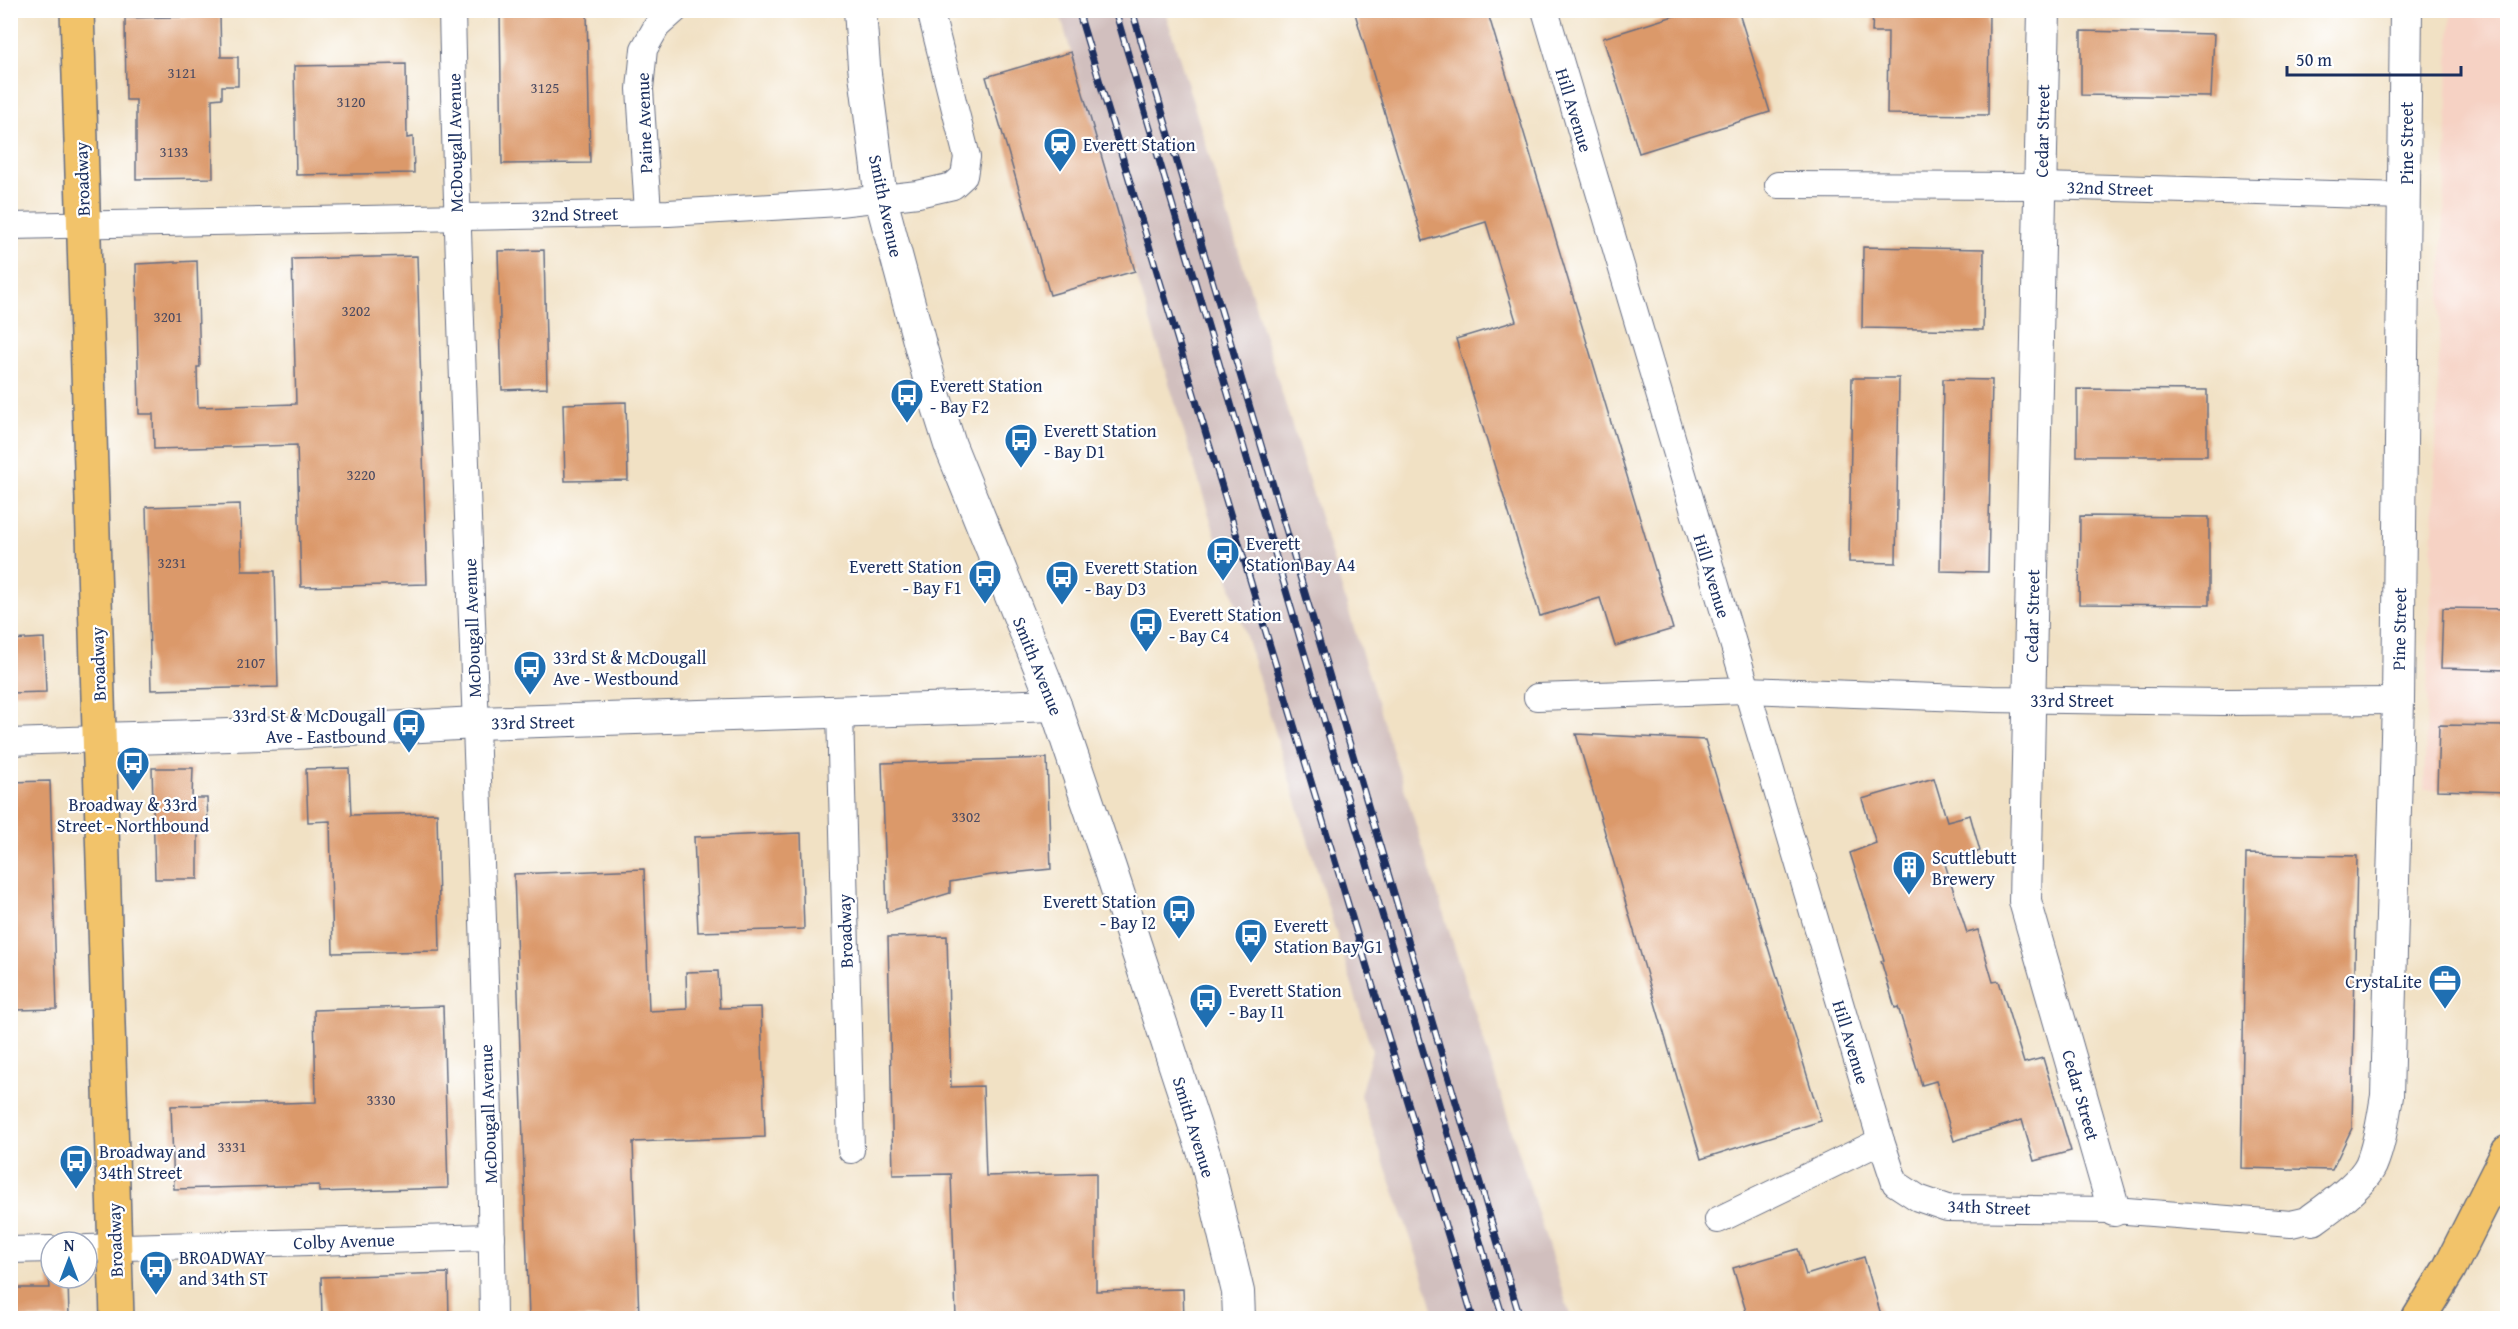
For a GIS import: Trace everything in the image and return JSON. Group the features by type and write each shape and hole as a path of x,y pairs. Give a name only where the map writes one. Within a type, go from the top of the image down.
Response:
{"main road":[{"name":"Broadway","path":"77,10 100,739 101,1247 117,1318"},
{"path":"2420,1318 2449,1269 2508,1152"}],"street":[{"name":"McDougall Avenue","path":"452,10 493,1318"},
{"name":"Paine Avenue","path":"648,212 640,89 644,49 657,26 675,10"},
{"name":"Smith Avenue","path":"860,10 864,66 881,199 928,378 950,445 1055,705 1207,1163 1238,1292 1239,1318"},
{"name":"32nd Street","path":"10,226 648,212 918,195 954,186 964,176 967,157 930,10"},
{"name":"Hill Avenue","path":"1545,10 1881,1141"},
{"name":"Cedar Street","path":"2044,10 2025,901 2114,1210"},
{"name":"Pine Street","path":"2313,1219 2340,1200 2370,1167 2381,1130 2387,1096 2398,701 2406,196 2406,10"},
{"name":"32nd Street","path":"1778,185 2041,186 2406,196"},
{"name":"33rd Street","path":"1537,697 1746,690 2030,700 2398,701"},
{"name":"33rd Street","path":"10,742 294,733 476,723 1055,705"},
{"name":"Broadway","path":"840,711 851,1150"},
{"name":"34th Street","path":"1881,1141 1895,1183 1918,1198 1947,1208 2114,1210 2290,1224 2313,1219"},
{"path":"1718,1220 1881,1141"},
{"name":"Colby Avenue","path":"101,1247 492,1237"},
{"path":"10,1250 39,1249"}],"shaded area":[{"path":"1059,11 1165,11 1356,635 1571,1318 1436,1318 1416,1253 1360,1095 1372,1051 1135,271"},
{"path":"2451,11 2507,11 2507,792 2424,790"}],"building":[{"path":"500,10 587,10 590,163 502,164"},
{"path":"1354,10 1487,10 1673,629 1615,646 1600,598 1540,616 1456,339 1516,321 1486,222 1423,241"},
{"path":"1693,10 1738,10 1770,112 1639,153 1603,38"},
{"path":"1873,10 1989,10 1988,115 1887,114 1888,32 1872,32"},
{"path":"220,16 221,57 238,57 238,86 222,86 222,98 212,99 213,178 136,179 136,100 126,100 125,18"},
{"path":"2081,31 2214,34 2211,97 2081,95"},
{"name":"Everett Station","path":"1071,52 1135,271 1050,295 986,77"},
{"path":"406,64 407,138 413,137 414,173 296,175 294,66"},
{"path":"1863,247 1984,249 1983,330 1862,328"},
{"path":"544,250 547,388 502,390 498,251"},
{"path":"417,256 427,584 301,587 297,445 154,449 153,414 139,414 136,264 197,261 200,367 197,367 198,407 296,404 292,259"},
{"path":"1852,378 1899,378 1896,563 1849,562"},
{"path":"1943,379 1992,380 1988,572 1940,571"},
{"path":"2077,389 2207,390 2207,456 2077,456"},
{"path":"626,402 628,480 565,481 563,404"},
{"path":"240,504 242,571 275,571 278,687 151,690 146,507"},
{"path":"2080,516 2209,517 2209,605 2079,604"},
{"path":"2443,608 2508,609 2508,670 2441,668"},
{"path":"44,638 46,692 10,693 10,640"},
{"path":"2439,725 2508,726 2508,792 2437,790"},
{"path":"1576,734 1705,740 1821,1121 1701,1159"},
{"path":"1047,758 1051,869 950,882 950,893 887,912 882,763"},
{"path":"152,768 193,768 192,798 207,798 208,825 198,826 198,879 155,879"},
{"path":"349,768 351,815 437,813 440,951 333,953 330,821 308,822 306,769"},
{"path":"1934,778 1947,821 1970,815 1980,851 1945,864 1967,933 1978,930 1993,982 1999,981 2024,1063 2043,1058 2071,1151 2034,1161 2022,1120 1954,1141 1936,1081 1922,1085 1898,1007 1895,1008 1881,961 1884,960 1850,853 1876,843 1862,799"},
{"path":"50,781 57,1009 16,1010 15,973 10,973 10,782"},
{"path":"801,833 804,929 698,932 694,837"},
{"path":"2246,854 2357,856 2352,1128 2332,1170 2241,1168"},
{"path":"644,869 649,1011 687,1009 686,972 718,971 720,1008 761,1007 765,1137 633,1142 639,1318 529,1318 514,874"},
{"path":"947,936 951,1087 983,1086 986,1176 1096,1173 1096,1291 1183,1289 1184,1318 956,1318 951,1174 893,1175 888,937"},
{"path":"443,1006 448,1188 319,1192 319,1185 174,1189 171,1106 316,1102 314,1010"},
{"path":"1798,1249 1806,1275 1864,1257 1882,1318 1748,1318 1733,1268"},
{"path":"448,1273 449,1318 322,1318 321,1277"},
{"path":"10,1288 68,1290 69,1318 10,1318"}],"railway":[{"path":"1078,10 1473,1318"},
{"path":"1115,10 1503,1318"},
{"path":"1132,10 1520,1318"}],"place":[{"name":"Everett Station","path":"1060,173"},
{"name":"Everett Station - Bay F2","path":"907,424"},
{"name":"Everett Station - Bay D1","path":"1021,469"},
{"name":"Everett Station Bay A4","path":"1223,582"},
{"name":"Everett Station - Bay F1","path":"985,605"},
{"name":"Everett Station - Bay D3","path":"1062,606"},
{"name":"Everett Station - Bay C4","path":"1146,653"},
{"name":"33rd St & McDougall Ave - Westbound","path":"530,696"},
{"name":"33rd St & McDougall Ave - Eastbound","path":"409,754"},
{"name":"Broadway & 33rd Street - Northbound","path":"133,792"},
{"name":"Scuttlebutt Brewery","path":"1909,896"},
{"name":"Everett Station - Bay I2","path":"1179,940"},
{"name":"Everett Station Bay G1","path":"1251,964"},
{"name":"CrystaLite","path":"2445,1010"},
{"name":"Everett Station - Bay I1","path":"1206,1029"},
{"name":"Broadway and 34th Street","path":"76,1190"},
{"name":"BROADWAY and 34th ST","path":"156,1296"}]}
